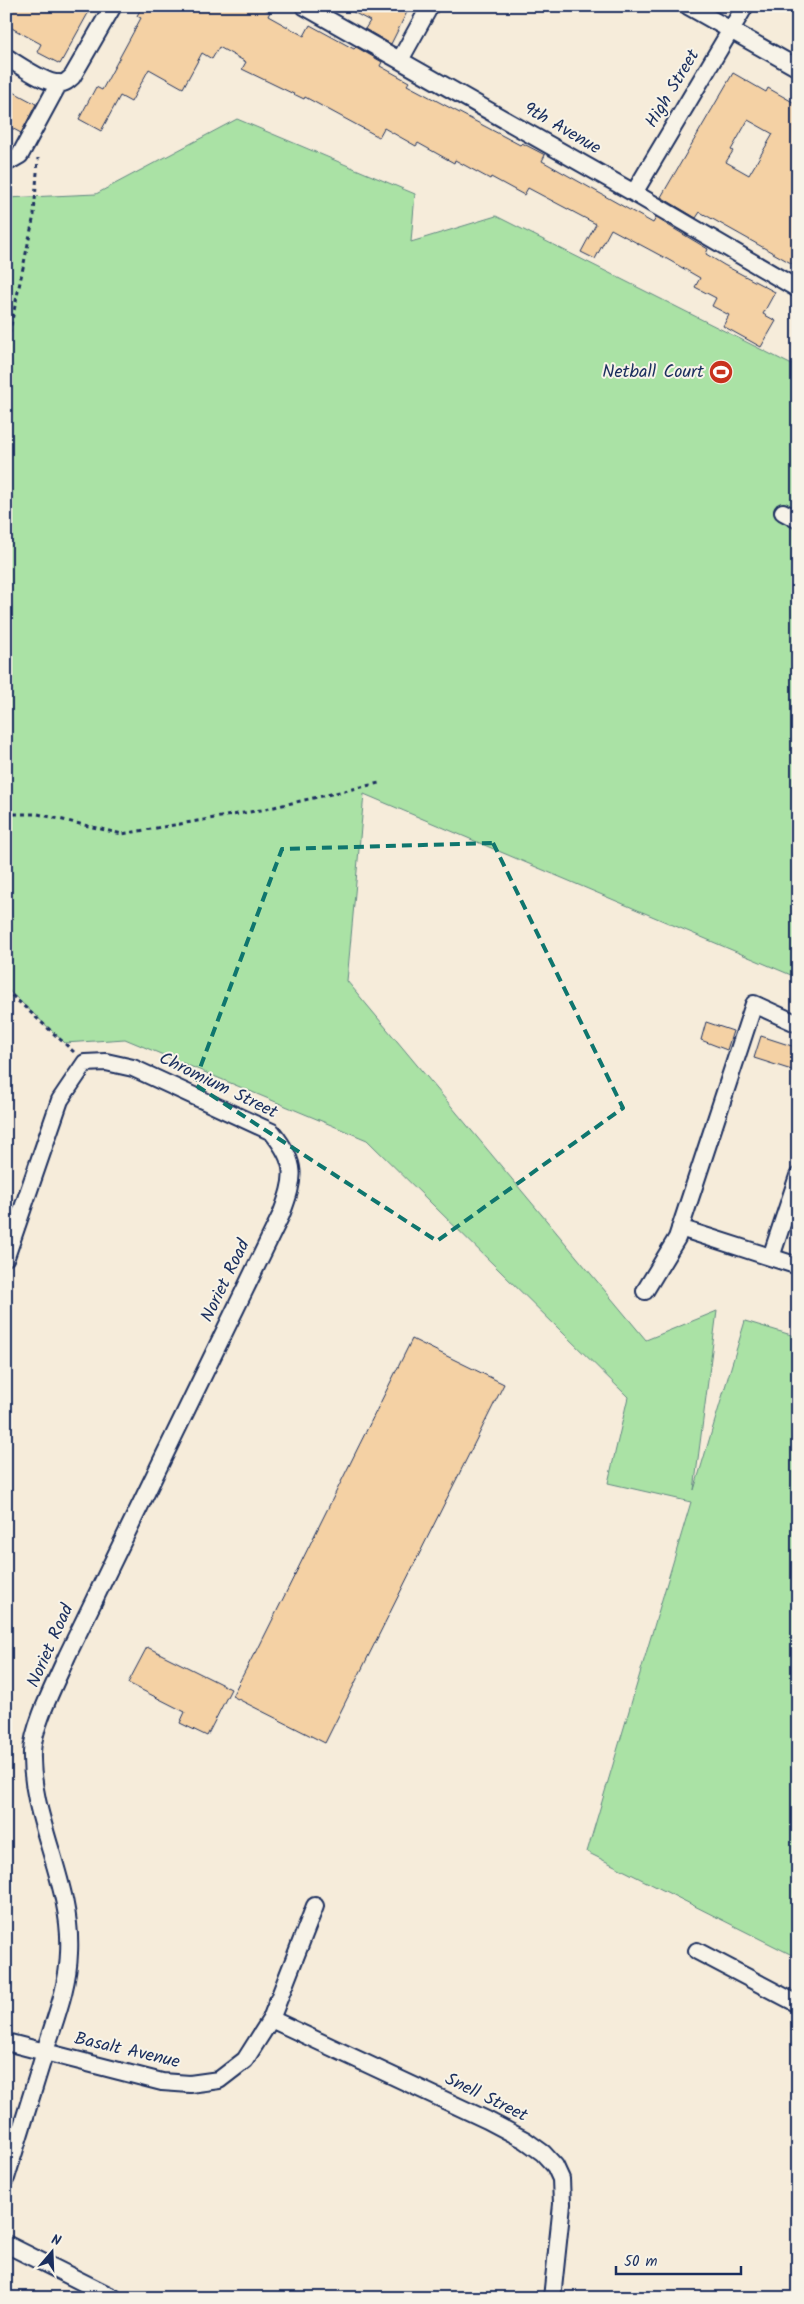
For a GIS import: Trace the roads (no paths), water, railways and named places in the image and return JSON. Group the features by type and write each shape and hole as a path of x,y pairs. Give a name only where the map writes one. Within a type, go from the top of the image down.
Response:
{"street":[{"path":"6,163 20,155 61,83 72,76 113,6"},
{"name":"9th Avenue","path":"304,6 634,193 798,289"},
{"path":"400,60 430,6"},
{"path":"688,6 798,68"},
{"name":"High Street","path":"634,193 745,6"},
{"path":"6,57 41,77 61,83"},
{"path":"783,512 798,520"},
{"path":"645,1291 677,1238 754,1004 798,1024"},
{"name":"Chromium Street","path":"6,1257 60,1100 85,1063 106,1062 132,1068 272,1132 284,1148 292,1165 290,1191"},
{"path":"771,1257 798,1176"},
{"name":"Noriet Road","path":"6,2178 66,1984 70,1952 64,1904 38,1798 33,1768 32,1751 38,1728 67,1656 281,1215 290,1191"},
{"path":"680,1228 798,1266"},
{"name":"Basalt Avenue","path":"6,2042 162,2082 205,2084 219,2080 244,2060 271,2019 315,1906"},
{"path":"697,1951 798,2004"},
{"name":"Snell Street","path":"271,2019 487,2120 525,2140 544,2153 555,2166 561,2179 562,2204 552,2298"},
{"path":"6,2244 113,2298"}],"place":[{"name":"Netball Court","path":"721,372"}]}
